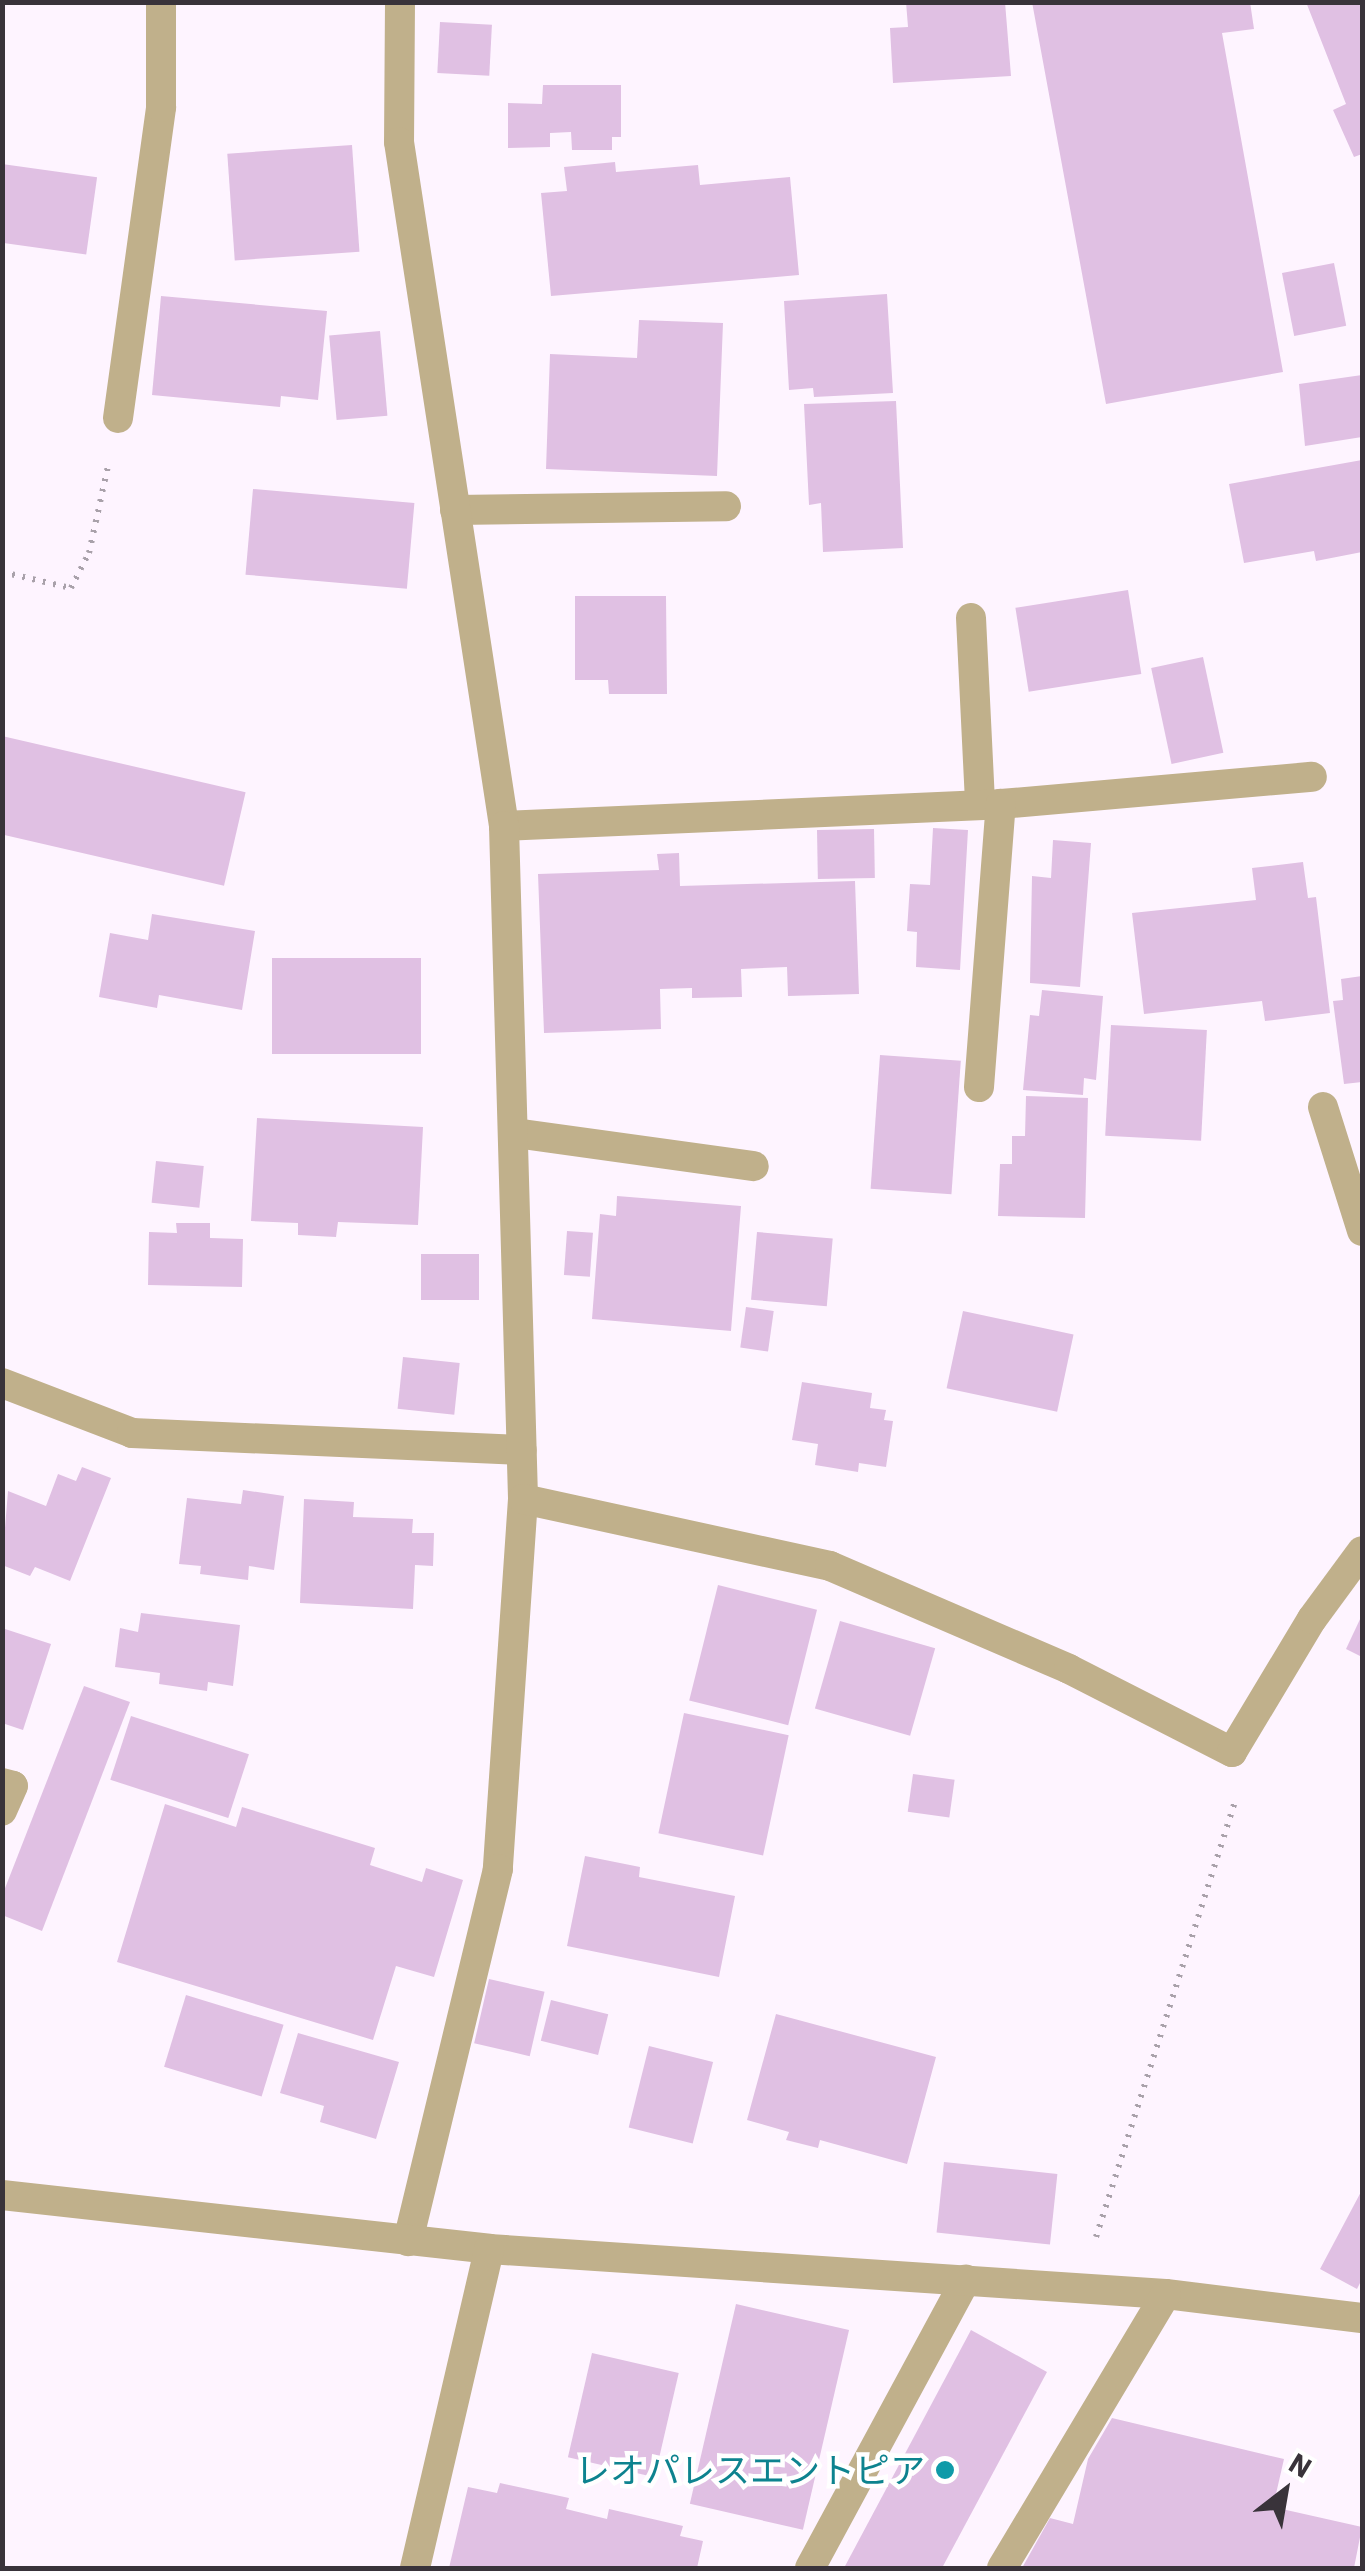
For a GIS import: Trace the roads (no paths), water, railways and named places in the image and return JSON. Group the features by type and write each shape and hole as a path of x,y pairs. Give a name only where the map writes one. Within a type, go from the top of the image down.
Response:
{"street":[{"path":"118,418 161,107 161,2"},
{"path":"400,2 398,142 504,826 523,1499 498,1869 408,2241"},
{"path":"456,510 726,506"},
{"path":"971,618 991,804 979,1087"},
{"path":"504,826 991,804 1312,777"},
{"path":"1323,1107 1362,1231"},
{"path":"515,1133 754,1166"},
{"path":"2,1383 132,1433 522,1450"},
{"path":"523,1499 830,1566 1069,1669 1232,1752 1312,1619 1362,1551"},
{"path":"2,1783 13,1786 2,1812"},
{"path":"2,2195 489,2249 1166,2294 1362,2318"},
{"path":"414,2568 489,2249"},
{"path":"810,2568 966,2280"},
{"path":"1002,2568 1166,2294"}],"place":[{"name":"レオパレスエントピア","path":"945,2470"}]}
